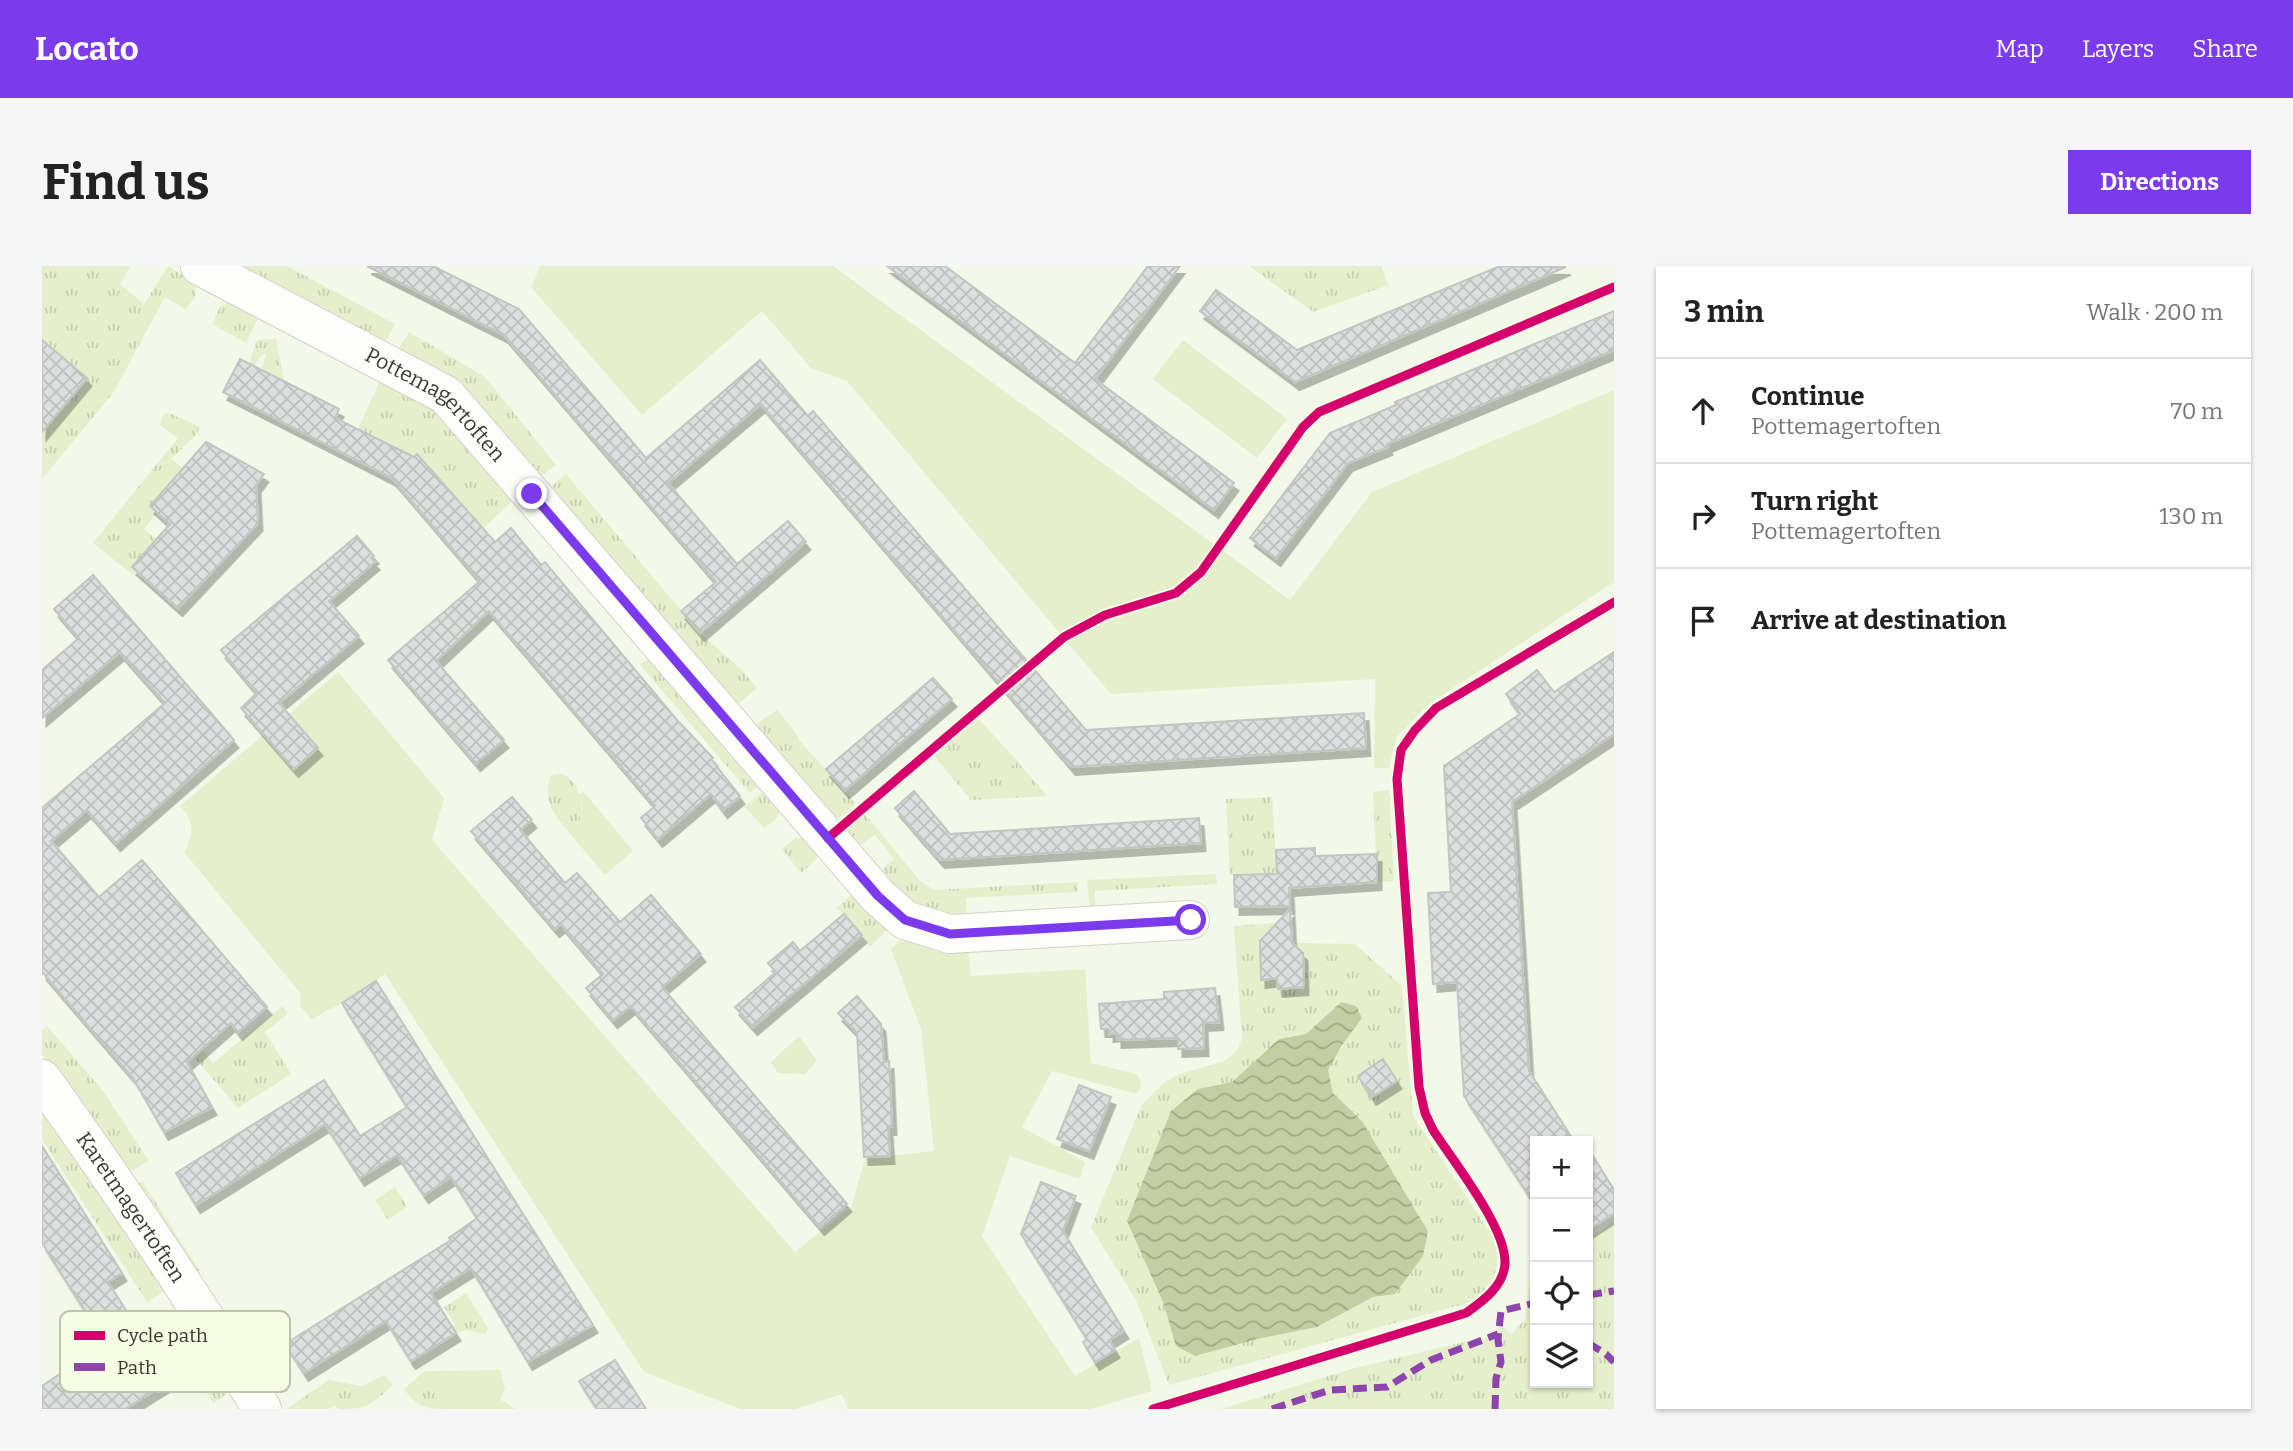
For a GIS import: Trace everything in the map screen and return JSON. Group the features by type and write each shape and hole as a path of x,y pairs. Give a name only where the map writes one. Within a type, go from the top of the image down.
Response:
{"street":[{"name":"Pottemagertoften","path":"200,266 446,395 878,896 905,920 950,934 1191,920"},
{"name":"Karetmagertoften","path":"42,1079 122,1191 201,1311"},
{"name":"Karetmagertoften","path":"251,1392 262,1409"}],"green space":[{"path":"42,266 130,266 120,284 144,304 168,266 196,284 195,297 186,309 165,297 113,393 42,479"},
{"path":"225,266 287,266 395,324 383,347"},
{"path":"541,266 833,266 1290,600 1372,492 1614,390 1614,582 1426,706 1396,738 1389,768 1374,768 1375,679 1111,694 847,381 811,368 762,311 642,415 531,287"},
{"path":"1249,266 1381,266 1388,285 1313,312"},
{"path":"229,302 260,314 246,343 212,324 220,307"},
{"path":"409,332 485,377 556,465 537,479 396,353"},
{"path":"276,339 284,381 261,370 266,355 262,354 254,367 249,364 257,340"},
{"path":"1183,340 1287,419 1257,458 1153,379"},
{"path":"382,376 439,407 519,494 477,535 446,502 453,494 441,481 433,489 422,473 429,466 417,454 412,459 358,429"},
{"path":"169,413 200,427 195,436 171,459 183,468 150,505 157,513 144,529 156,539 132,566 137,571 133,575 93,543 178,438 160,425 164,414"},
{"path":"566,474 700,633 742,670 757,688 735,707 547,490"},
{"path":"654,655 764,781 750,793 640,665"},
{"path":"338,672 444,798 432,840 795,1252 851,1207 865,1159 934,1151 921,1029 891,949 902,938 968,950 971,976 1085,969 1091,1063 1137,1074 1140,1084 1138,1093 1052,1071 1022,1127 1085,1162 1080,1179 1010,1156 982,1236 1075,1376 1139,1338 1152,1391 1090,1409 848,1409 842,1394 796,1409 740,1409 644,1372 385,974 312,1020 300,1006 301,994 184,852 190,840 191,828 188,817 180,806"},
{"path":"777,710 799,740 856,804 834,822 755,730 759,722"},
{"path":"977,717 1018,762 1012,766 1002,753 995,758 983,754 965,727"},
{"path":"965,727 983,754 1002,752 1012,765 1018,762 1047,796 971,800 933,755"},
{"path":"556,774 569,778 579,794 580,820 572,825 561,823 549,801 549,783 551,776"},
{"path":"767,788 781,809 777,818 764,828 745,807"},
{"path":"1389,790 1394,881 1377,882 1373,792"},
{"path":"584,792 633,851 605,875 561,823 572,825 580,820 582,808 579,794"},
{"path":"1272,797 1277,874 1230,875 1226,799"},
{"path":"865,814 920,881 935,890 1078,882 1078,892 966,898 967,920 923,914 876,874 894,859 875,835 856,848 842,834"},
{"path":"795,838 803,838 823,853 801,873 782,849"},
{"path":"1216,874 1217,884 1095,891 1095,911 1090,912 1087,880"},
{"path":"855,892 890,926 870,947 836,908"},
{"path":"64,906 169,1010 213,1063 282,1006 288,1014 265,1032 291,1074 238,1108"},
{"path":"1275,923 1260,941 1261,979 1277,978 1278,989 1304,986 1303,953 1292,943 1355,944 1402,986 1413,1116 1493,1237 1496,1268 1489,1285 1464,1304 1169,1385 1136,1300 1091,1227 1142,1104 1165,1082 1180,1074 1224,1061 1235,1053 1242,1039 1234,926","holes":["1340,1002 1342,1045 1327,1070 1333,1093 1362,1121 1428,1231 1395,1294 1373,1297 1317,1327 1257,1339 1176,1345 1163,1302 1198,1089 1232,1082 1279,1039 1306,1034"]},
{"path":"47,1026 103,1091 149,1161 129,1172 42,1055 42,1030"},
{"path":"799,1036 817,1061 805,1074 778,1073 771,1062"},
{"path":"42,1098 169,1288 147,1302 42,1139"},
{"path":"142,1181 200,1271 191,1272 135,1186"},
{"path":"395,1187 407,1207 388,1220 375,1200"},
{"path":"1614,1221 1614,1409 1221,1409 1351,1369 1481,1338 1482,1340 1502,1325 1511,1335 1525,1319 1530,1276 1530,1388 1593,1388 1593,1236"},
{"path":"466,1293 488,1328 486,1334 466,1330 456,1333 452,1327 455,1325 444,1307"},
{"path":"176,1301 183,1311 175,1311 170,1304"},
{"path":"500,1370 505,1389 500,1399 515,1409 452,1409 438,1402 441,1371"},
{"path":"425,1371 441,1371 438,1402 452,1409 436,1409 419,1404 404,1389"},
{"path":"384,1375 393,1385 374,1401 363,1406 339,1409 334,1405 328,1409 286,1409 329,1380 362,1386"},
{"path":"206,1392 228,1392 228,1393 213,1403"}],"water":[{"path":"1341,1002 1356,1006 1362,1018 1328,1070 1333,1093 1362,1121 1428,1231 1423,1256 1395,1294 1373,1297 1317,1327 1257,1339 1195,1356 1176,1346 1163,1302 1127,1221 1171,1111 1198,1089 1232,1082 1279,1039 1306,1034"}],"building":[{"path":"367,266 433,266 519,309 646,458 760,360 808,416 813,411 1086,730 1364,713 1366,748 1071,767 761,404 668,483 737,564 788,521 806,542 700,633 681,611 716,582 504,335"},
{"path":"887,266 945,266 1075,363 1148,266 1180,266 1095,379 1234,483 1214,510"},
{"path":"1500,266 1566,267 1295,382 1200,311 1216,290 1297,350"},
{"path":"1614,311 1614,350 1387,444 1388,447 1348,463 1276,558 1250,538 1330,433 1396,405 1395,402"},
{"path":"42,340 87,378 42,432"},
{"path":"240,359 339,409 335,418 414,457 417,454 495,542 511,528 541,565 545,562 677,720 713,758 711,759 740,796 723,810 711,794 658,839 641,818 655,806 489,611 436,661 504,740 476,763 388,660 480,581 392,478 223,392"},
{"path":"206,442 264,474 256,485 258,523 178,608 132,567 170,524 150,506"},
{"path":"357,536 374,556 371,558 375,562 329,601 359,636 279,703 318,748 294,769 241,708 257,693 221,650"},
{"path":"93,575 234,740 116,843 87,810 51,841 99,897 142,860 267,1007 238,1032 231,1023 187,1062 212,1107 164,1132 133,1078 42,972 42,808 165,703 120,652 42,718 42,670 79,638 54,609"},
{"path":"1614,652 1614,734 1512,802 1529,1071 1571,1136 1530,1136 1530,1197 1464,1096 1457,982 1433,984 1428,893 1451,892 1444,766 1520,714 1506,694 1537,670 1554,692"},
{"path":"933,678 952,699 845,790 826,769"},
{"path":"914,791 950,834 1199,818 1201,843 940,860 895,808"},
{"path":"512,797 532,820 520,830 565,883 577,873 620,922 651,895 701,954 662,987 847,1204 820,1227 631,1006 613,1020 586,988 603,974 561,924 555,929 471,831"},
{"path":"1315,848 1315,856 1377,854 1377,882 1289,888 1290,906 1235,907 1234,875 1277,874 1276,850"},
{"path":"1290,909 1292,943 1303,953 1304,987 1278,989 1277,978 1261,980 1260,941"},
{"path":"844,914 862,935 753,1027 735,1007 776,972 768,963 793,942 800,951"},
{"path":"376,981 593,1325 528,1362 471,1268 431,1293 456,1333 411,1361 386,1321 304,1373 290,1352 290,1341 451,1240 449,1238 477,1218 451,1177 424,1195 397,1155 360,1178 325,1124 196,1205 176,1173 324,1080 360,1136 407,1107 342,1003"},
{"path":"1215,988 1219,1022 1203,1023 1204,1048 1178,1049 1178,1038 1117,1040 1117,1033 1109,1034 1109,1029 1101,1029 1099,1004 1164,999 1164,992"},
{"path":"857,996 881,1024 884,1062 889,1061 892,1127 888,1127 890,1156 864,1157 857,1033 838,1013"},
{"path":"1383,1059 1397,1081 1372,1097 1358,1076"},
{"path":"1079,1085 1111,1097 1089,1151 1057,1139"},
{"path":"42,1146 122,1273 108,1282 126,1311 85,1311 42,1243"},
{"path":"1593,1156 1614,1190 1614,1213 1593,1227"},
{"path":"1041,1182 1076,1196 1063,1231 1124,1331 1109,1340 1115,1350 1095,1362 1083,1342 1087,1339 1021,1234"},
{"path":"615,1360 646,1409 597,1409 579,1381"},
{"path":"60,1374 60,1392 152,1392 125,1409 42,1409 42,1386"}],"marked path":[{"path":"1593,1294 1614,1291"},
{"path":"1495,1409 1496,1378 1501,1362 1498,1339 1501,1311 1530,1304"},
{"path":"1272,1409 1330,1390 1387,1387 1431,1360 1498,1334"},
{"path":"1593,1346 1614,1362"}],"cycle path":[{"path":"828,838 1064,637 1105,615 1176,593 1201,572 1303,427 1319,412 1614,287"},
{"path":"1153,1409 1466,1313 1486,1298 1501,1279 1505,1263 1497,1231 1477,1195 1433,1130 1425,1113 1419,1087 1397,779 1401,750 1436,708 1614,602"}],"route":[{"path":"532,494 878,896 905,920 950,934 1191,920"}]}
